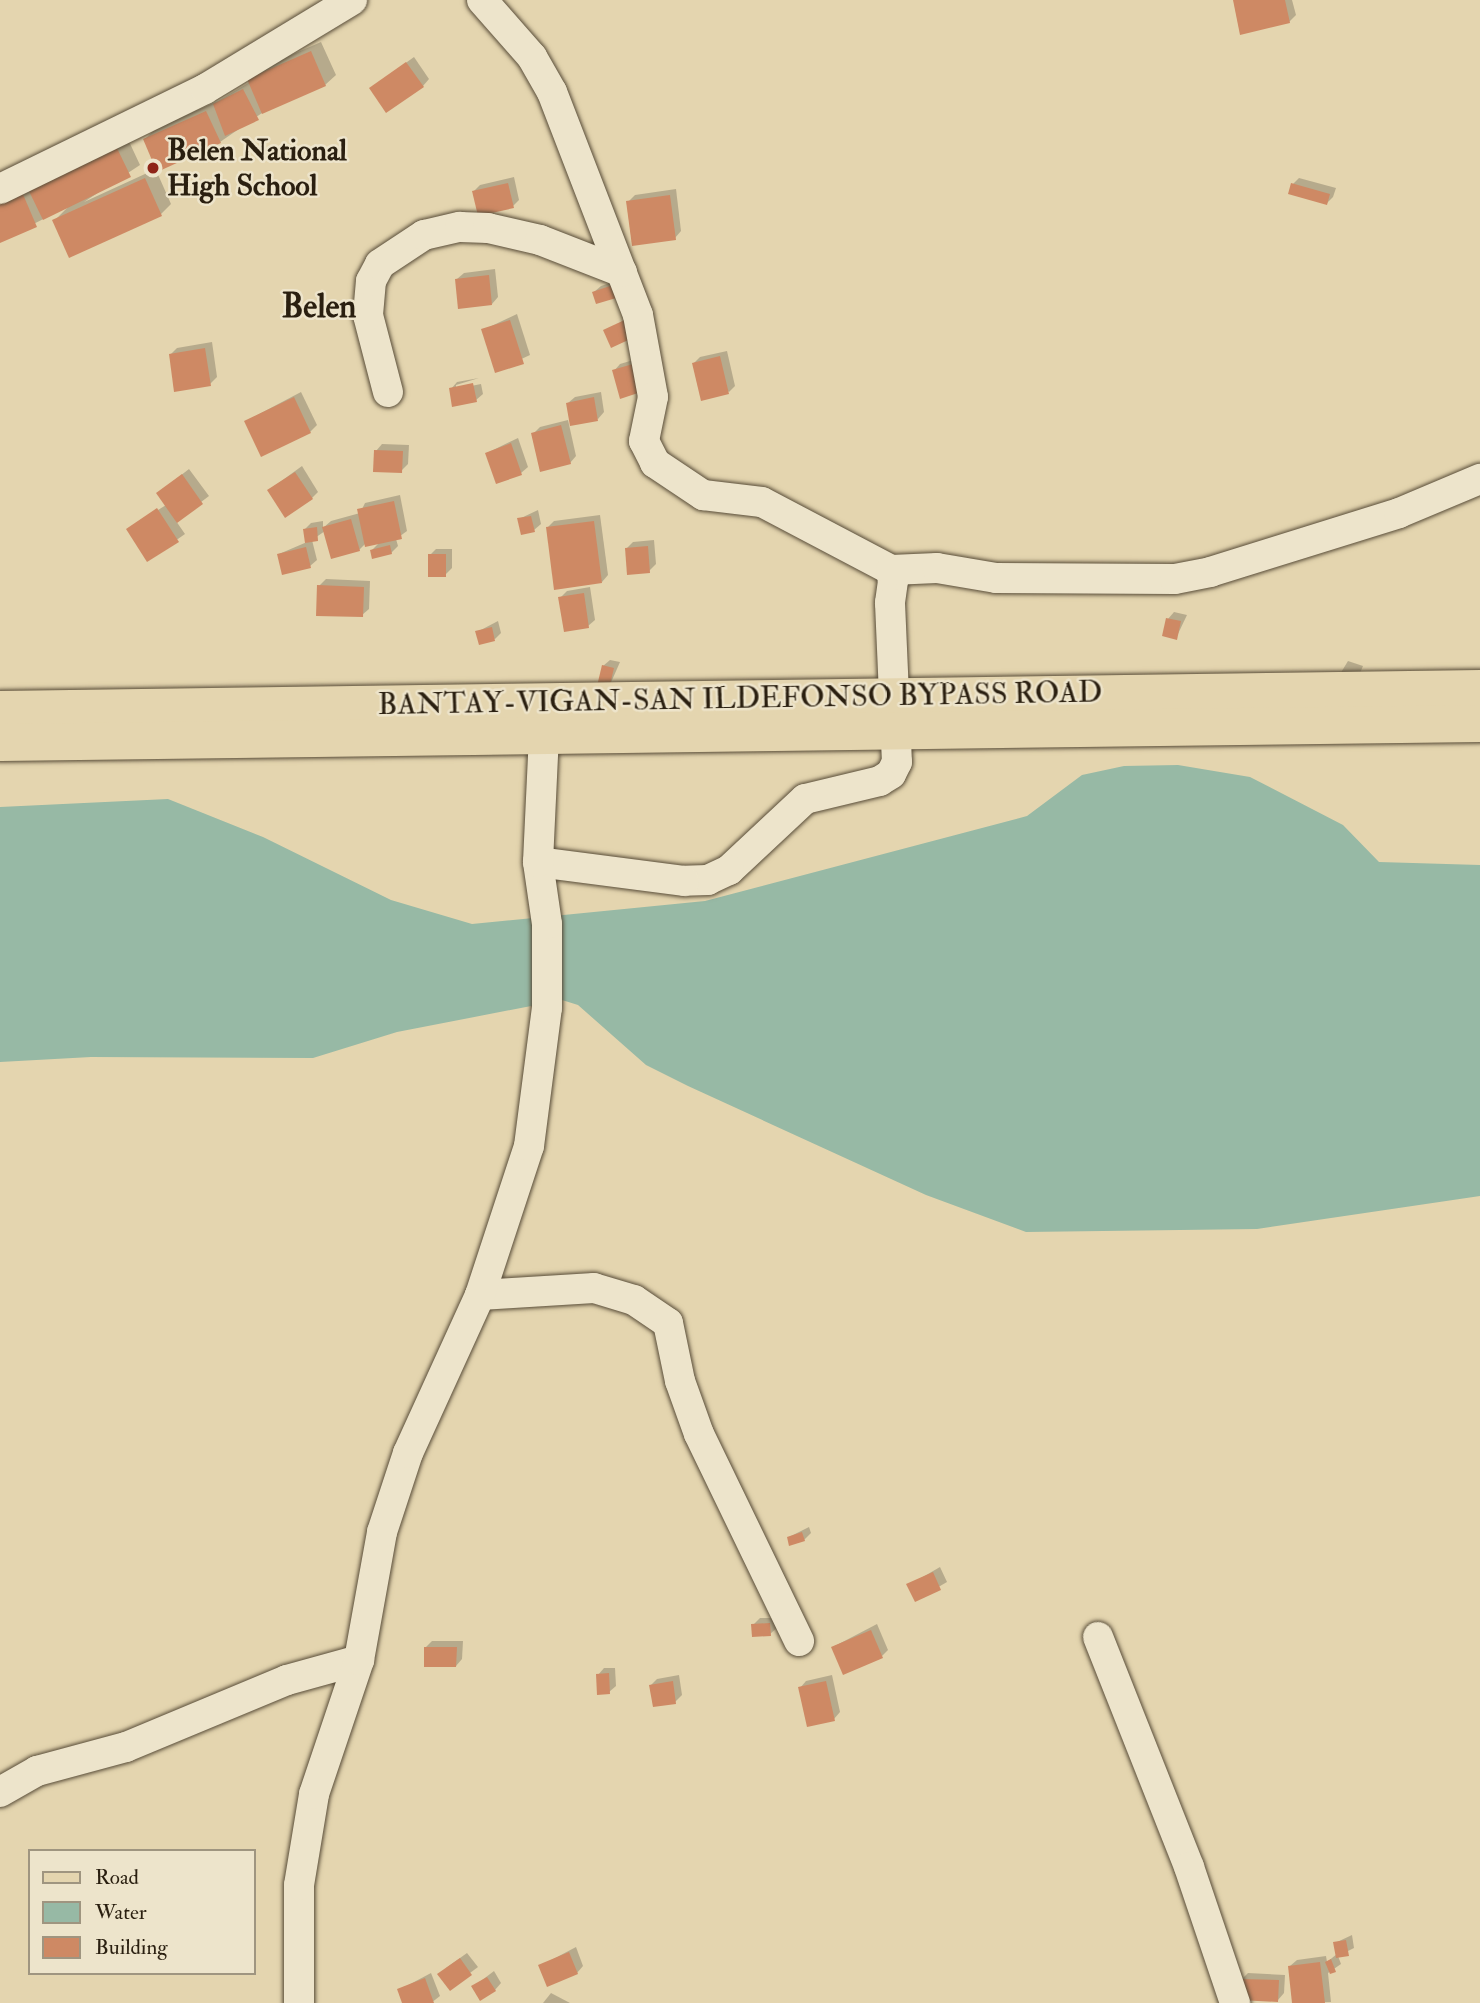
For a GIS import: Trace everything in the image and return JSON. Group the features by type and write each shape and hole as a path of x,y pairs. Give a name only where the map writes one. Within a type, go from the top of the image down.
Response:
{"main road":[{"name":"BANTAY-VIGAN-SAN ILDEFONSO BYPASS ROAD","path":"893,713 1480,688"},
{"name":"BANTAY-VIGAN-SAN ILDEFONSO BYPASS ROAD","path":"0,709 544,717 893,713 1480,723"},
{"name":"BANTAY-VIGAN-SAN ILDEFONSO BYPASS ROAD","path":"0,742 544,717"}],"street":[{"path":"0,189 205,89 352,0"},
{"path":"482,0 532,57 552,92 622,272 647,348 653,397 643,441 655,463 703,495 762,502 891,570 937,568 996,578 1175,579 1210,572 1399,513 1480,479"},
{"path":"388,392 368,315 371,281 380,264 424,235 460,227 488,228 540,240 622,272"},
{"path":"538,862 684,881 708,880 729,870 805,799 880,781 891,774 897,762 893,713 891,570"},
{"path":"299,2003 299,1885 314,1794 359,1660 391,1506 408,1453 480,1295 529,1146 547,1008 547,924 538,862 544,717"},
{"path":"480,1295 594,1288 634,1300 668,1322 680,1381 699,1434 799,1641"},
{"path":"1098,1637 1189,1867 1235,2003"},
{"path":"0,1792 37,1771 126,1747 287,1680 359,1660"}],"water":[{"path":"1178,765 1250,777 1343,825 1379,862 1480,865 1480,1196 1257,1229 1026,1232 926,1195 646,1065 578,1005 562,1000 397,1032 313,1058 91,1057 0,1062 0,807 168,799 263,837 391,900 472,924 705,901 1027,816 1082,775 1124,766"}],"building":[{"path":"1233,0 1285,0 1290,23 1240,35"},
{"path":"311,51 326,86 262,114 247,79"},
{"path":"406,62 424,87 386,113 369,88"},
{"path":"243,89 259,120 225,136 213,104"},
{"path":"206,111 221,143 157,172 143,139"},
{"path":"115,144 131,177 43,220 27,187"},
{"path":"145,178 162,216 69,258 52,220"},
{"path":"508,183 514,208 478,216 472,191"},
{"path":"1291,183 1330,194 1327,205 1288,194"},
{"path":"22,192 37,227 0,243 0,202"},
{"path":"670,195 676,240 632,246 626,201"},
{"path":"489,275 492,305 458,309 455,279"},
{"path":"619,283 623,296 596,304 592,292"},
{"path":"631,317 639,335 611,348 603,330"},
{"path":"510,320 524,364 495,373 481,329"},
{"path":"205,348 211,386 174,392 169,354"},
{"path":"720,356 729,394 701,401 692,363"},
{"path":"633,364 641,392 620,399 612,370"},
{"path":"473,383 477,402 452,407 449,388"},
{"path":"294,397 311,433 261,457 244,421"},
{"path":"594,397 598,421 570,426 566,403"},
{"path":"561,425 571,464 540,472 531,433"},
{"path":"511,443 522,475 496,484 485,453"},
{"path":"374,450 403,451 402,473 373,472"},
{"path":"295,472 313,499 285,518 267,490"},
{"path":"182,474 203,504 177,523 156,493"},
{"path":"394,501 402,539 365,547 357,509"},
{"path":"157,508 179,542 147,562 126,529"},
{"path":"531,516 535,532 521,535 517,518"},
{"path":"351,519 360,551 331,559 322,527"},
{"path":"594,521 602,583 554,590 546,527"},
{"path":"317,527 318,541 305,543 303,529"},
{"path":"390,545 392,554 372,559 370,550"},
{"path":"648,546 650,573 627,575 625,548"},
{"path":"306,547 311,568 282,575 277,554"},
{"path":"428,554 446,554 446,577 428,577"},
{"path":"317,585 364,587 363,617 316,616"},
{"path":"584,593 589,628 564,632 558,597"},
{"path":"1166,618 1181,621 1177,640 1162,636"},
{"path":"492,627 495,641 479,645 475,631"},
{"path":"602,665 614,668 609,689 597,686"},
{"path":"802,1532 805,1541 789,1546 787,1537"},
{"path":"933,1572 941,1590 915,1602 906,1584"},
{"path":"770,1623 771,1636 752,1637 751,1624"},
{"path":"871,1630 883,1658 843,1675 831,1647"},
{"path":"424,1647 457,1647 456,1667 424,1667"},
{"path":"609,1673 610,1694 597,1695 596,1674"},
{"path":"673,1681 676,1704 653,1707 649,1685"},
{"path":"826,1681 835,1721 807,1727 798,1687"},
{"path":"1346,1940 1349,1956 1336,1958 1333,1942"},
{"path":"569,1952 578,1974 547,1987 538,1965"},
{"path":"460,1958 472,1975 450,1991 437,1974"},
{"path":"1331,1959 1336,1972 1330,1974 1325,1962"},
{"path":"1320,1962 1325,2003 1292,2003 1288,1966"},
{"path":"487,1977 496,1991 480,2001 471,1986"},
{"path":"425,1978 434,2003 402,2003 397,1989"},
{"path":"1240,1979 1279,1980 1278,2002 1239,2000"}],"place":[{"name":"Belen National High School","path":"153,168"}],"district":[{"name":"Belen","path":"319,307"}]}
